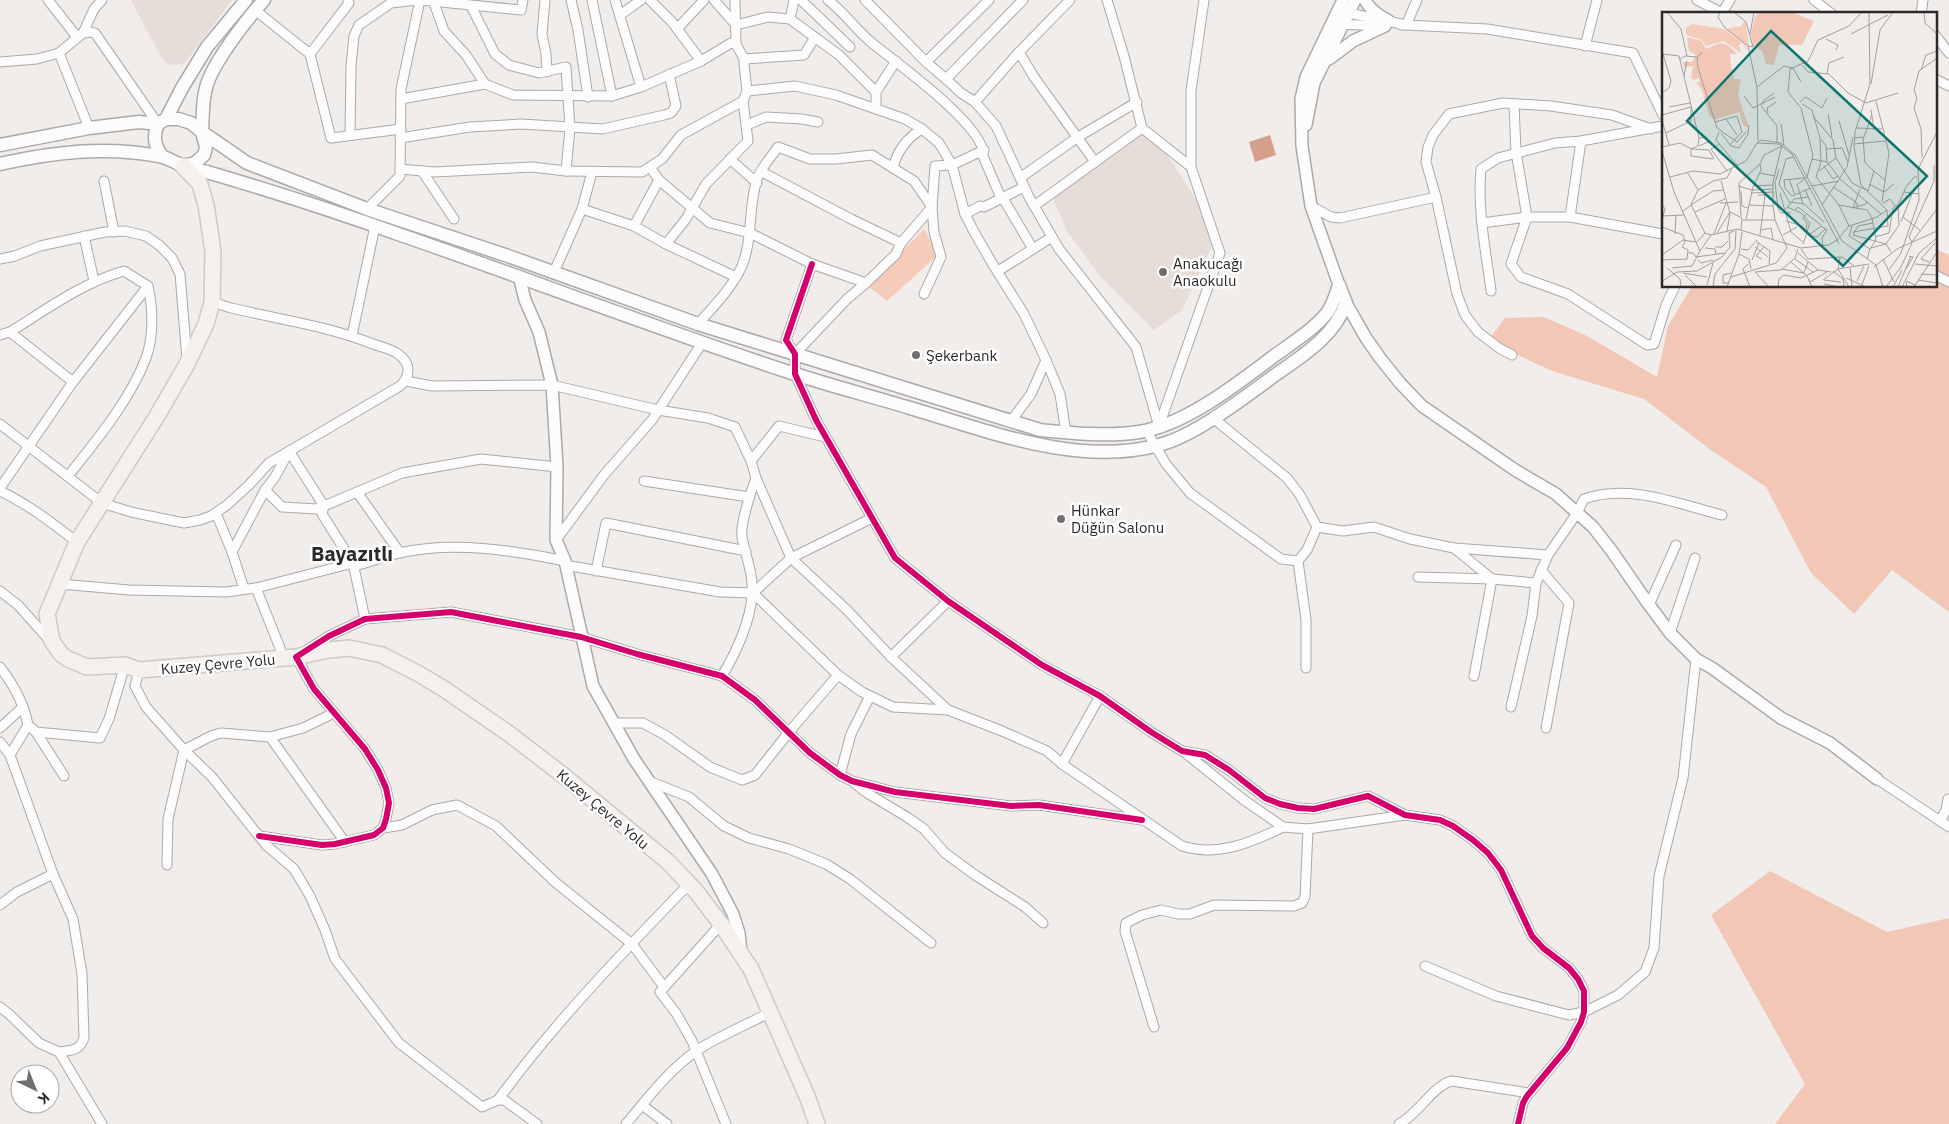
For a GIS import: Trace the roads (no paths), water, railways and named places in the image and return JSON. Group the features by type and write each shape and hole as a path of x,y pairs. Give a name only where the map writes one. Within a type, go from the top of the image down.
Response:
{"main road":[{"path":"162,156 157,150 154,133 207,47 246,0"},
{"path":"183,166 195,163 204,156 206,147 202,132 206,86 222,54 264,0"},
{"path":"0,145 89,128 179,118 191,123 247,163 367,209 554,272 698,324 1040,430 1066,433 1139,432 1159,427 1207,404 1293,343 1317,323 1328,311 1339,285"},
{"path":"0,164 36,156 90,151 113,150 162,156 183,166 253,185 374,226 519,276 702,343 795,374 1014,438 1060,448 1127,451 1155,446 1184,435 1213,418 1316,345 1335,327 1342,316 1346,302 1339,285"},
{"path":"56,647 49,634 47,614 77,542 158,416 187,364 206,324 212,302 213,251 206,205 200,184 183,166"},
{"name":"Kuzey Çevre Yolu","path":"56,647 68,659 87,667 132,668 289,658 349,648 382,655 419,674 508,733 564,776 667,861 689,884 721,924 751,969 771,1012 785,1050 807,1096 816,1124"}],"street":[{"path":"48,0 80,35"},
{"path":"0,62 37,59 59,53 80,35 94,5 102,0"},
{"path":"310,54 349,3 348,0"},
{"path":"350,135 351,66 354,36 359,25 390,1 420,0 521,10 522,0"},
{"path":"367,209 400,176 401,89 420,0"},
{"path":"545,0 542,34 548,72"},
{"path":"571,0 578,30 588,97"},
{"path":"592,0 612,96"},
{"path":"615,0 640,87"},
{"path":"620,15 641,0"},
{"path":"650,0 701,61"},
{"path":"676,29 704,0"},
{"path":"714,0 736,25"},
{"path":"666,244 686,219 706,184 748,141 743,101 746,91 744,58 736,44 735,0"},
{"path":"790,19 794,0"},
{"path":"801,0 850,48"},
{"path":"828,0 873,44 896,61 961,118 975,133 984,150 983,156 1001,198 1033,249"},
{"path":"865,0 926,62 961,93 975,102 996,126 1024,187 1059,249 1136,347 1159,427"},
{"path":"926,62 989,0"},
{"path":"946,78 1023,0"},
{"path":"975,102 1019,52 1070,0"},
{"path":"1107,0 1142,128 1192,167"},
{"path":"1159,427 1220,253 1192,167 1191,91 1204,0"},
{"path":"1344,0 1344,12"},
{"path":"1339,285 1311,206 1302,146 1300,99 1306,76 1344,12 1355,0"},
{"path":"1365,0 1368,6 1387,24"},
{"path":"1406,25 1417,0"},
{"path":"1585,46 1597,0"},
{"path":"1696,0 1720,12"},
{"path":"1723,12 1730,0"},
{"path":"1814,0 1829,12"},
{"path":"434,1 444,31 466,55 485,84"},
{"path":"471,6 495,54 509,65 539,73 566,68 570,128 566,171"},
{"path":"255,10 310,54 331,138 350,135 400,134 521,124 603,129 671,113 676,106 669,74"},
{"path":"1344,12 1387,24"},
{"path":"736,25 768,17 790,19 838,55 876,92"},
{"path":"1338,24 1387,24 1487,29 1633,54 1662,113"},
{"path":"1302,146 1314,83 1323,66 1338,24"},
{"path":"1323,66 1353,40 1387,24"},
{"path":"80,35 91,32 95,33 162,121"},
{"path":"1936,36 1949,53"},
{"path":"744,58 804,55 815,37"},
{"path":"401,99 485,84 513,95 612,96 640,87 701,61 731,43 736,44"},
{"path":"1019,52 1095,162"},
{"path":"59,53 89,128"},
{"path":"876,109 876,92 896,61"},
{"path":"1936,80 1949,86"},
{"path":"746,91 795,86 836,95 905,119 922,129 939,143 952,164 965,214 992,264 1024,314 1046,360 1060,394 1066,433"},
{"path":"400,169 434,172 532,167 566,171 642,172 662,159 681,135 743,101"},
{"path":"1020,178 1078,137 1136,102"},
{"path":"1512,355 1478,332 1465,315 1457,294 1436,197 1426,162 1428,147 1433,135 1449,114 1503,104 1551,106 1612,115 1651,129"},
{"path":"1514,104 1516,152 1527,217 1512,264 1521,277 1568,294 1647,345 1654,344 1666,305 1674,288"},
{"path":"747,125 766,117 818,122"},
{"path":"1491,291 1482,223 1481,169 1498,158 1516,152 1555,143 1581,141 1662,126"},
{"path":"1034,206 1142,128"},
{"path":"893,168 896,158 910,136 922,129"},
{"path":"1570,217 1581,141"},
{"path":"698,324 731,285 742,265 750,233 749,221 757,184 762,172 778,147 810,159 836,159 872,155 914,181 932,207"},
{"path":"924,294 941,256 934,232 932,207 935,166 952,164 984,150"},
{"path":"730,159 757,184"},
{"path":"650,167 658,180 710,223 750,233 812,264 866,283"},
{"path":"422,171 454,219"},
{"path":"554,272 582,209 592,172"},
{"path":"762,172 851,220 901,243"},
{"path":"634,226 658,180"},
{"path":"104,182 114,232"},
{"path":"965,214 980,206 984,207 1024,187"},
{"path":"1311,206 1331,217 1340,218 1436,197"},
{"path":"795,354 847,299 896,254 901,243 932,207"},
{"path":"582,209 634,226 666,244 736,277"},
{"path":"1482,223 1527,217 1570,217 1662,234"},
{"path":"352,336 374,226"},
{"path":"0,259 15,256 40,246 84,236 125,232 146,236 159,245 172,258 180,274 187,364"},
{"path":"84,236 94,281"},
{"path":"998,271 1052,237"},
{"path":"812,264 786,340 795,354 795,374 826,437 896,558 948,600 1042,665 1100,696 1182,751 1244,800 1283,827"},
{"path":"0,335 10,332 94,281 124,272 148,286 151,303 151,331 146,357 122,404 68,476"},
{"path":"519,276 525,300 539,332 552,384 557,467 556,540 565,563 593,686 613,723 649,781 712,874 733,914 739,933 741,953"},
{"path":"1936,276 1949,282"},
{"path":"77,542 31,508 0,489 73,382 148,286"},
{"path":"0,424 102,503 131,512 184,523 200,520 216,513 249,485 269,463 406,381 409,371 406,361 398,353 352,336 212,302"},
{"path":"1346,302 1366,338 1380,358 1422,406 1515,470 1556,494 1577,513 1593,528 1611,550 1670,633 1696,659 1712,668 1781,718 1830,744 1877,779 1949,827"},
{"path":"10,332 73,382"},
{"path":"556,540 604,474 630,447 658,410 702,343"},
{"path":"1011,421 1031,394 1046,360"},
{"path":"406,381 432,386 552,384 658,410 708,418 735,427 791,558 847,610 891,657 948,710"},
{"path":"1213,418 1287,478 1300,495 1317,527"},
{"path":"751,461 779,426 826,437"},
{"path":"1146,430 1166,464 1190,493 1281,559 1298,561"},
{"path":"232,552 289,450"},
{"path":"289,450 324,506 322,514 353,563 365,619"},
{"path":"265,490 282,508 317,509 402,474 481,459 557,467"},
{"path":"722,676 732,660 744,631 752,593 746,551 741,535 749,497 756,478"},
{"path":"644,481 749,497"},
{"path":"357,492 400,553"},
{"path":"1511,707 1532,616 1536,583 1548,555 1577,513 1584,498 1596,494 1639,494 1722,514"},
{"path":"216,513 232,552 244,589"},
{"path":"752,593 791,558 872,518"},
{"path":"596,571 606,523 746,551"},
{"path":"1317,527 1343,531 1374,528 1454,548 1548,555"},
{"path":"1306,668 1306,620 1298,561 1307,550 1317,527"},
{"path":"1649,605 1676,545"},
{"path":"60,584 139,590 226,592 256,588 353,563 358,565 400,553 424,549 485,548 519,551 596,571 720,592 752,593 838,675 870,696 893,707 948,710 1047,751 1062,764 1182,846 1197,850 1215,850 1241,845 1283,827 1308,829 1405,815 1433,819 1453,826 1488,853 1501,870 1532,936 1543,948 1569,968 1578,979 1584,991 1584,1012 1567,1048 1529,1093 1523,1103 1518,1124"},
{"path":"1454,548 1492,579"},
{"path":"1670,633 1695,558"},
{"path":"1541,570 1569,603 1546,728"},
{"path":"1418,577 1492,579 1536,583"},
{"path":"1474,676 1492,579"},
{"path":"256,588 280,648 365,749 386,788 389,803 383,828"},
{"path":"0,591 18,605 56,647"},
{"path":"891,657 948,600"},
{"path":"289,658 365,619 451,612 581,637 722,676 756,700 810,753 840,775 852,781 894,792 1011,806 1039,805 1142,820"},
{"path":"1425,966 1496,996 1569,1016 1584,1012 1618,995 1645,972 1654,948 1659,876 1682,778 1696,659"},
{"path":"0,667 11,681 24,708 28,725 36,732 64,776"},
{"path":"36,732 100,738 132,668"},
{"path":"132,668 135,686 146,707 184,750 212,777 259,836 294,869 310,896 325,930 335,960 399,1043 482,1107 498,1100 536,1049 588,990 689,884"},
{"path":"613,723 643,723 665,735 710,766 742,780 755,775 838,675"},
{"path":"840,775 851,734 870,696"},
{"path":"1062,764 1100,696"},
{"path":"0,728 24,708"},
{"path":"167,865 168,818 184,750 204,739 221,733 270,737 303,728 334,713"},
{"path":"10,755 28,725"},
{"path":"270,737 345,842"},
{"path":"0,742 10,755 53,874 73,919 82,974 84,1038 82,1046 76,1050 59,1052 39,1043 0,1007"},
{"path":"1182,751 1204,755 1229,770 1265,798 1280,804 1314,809 1368,796 1405,815"},
{"path":"649,781 690,797 724,826 749,838 789,849 826,864 850,879 931,943"},
{"path":"852,781 867,793 924,829 945,853 1025,907 1043,923"},
{"path":"1940,820 1946,810 1948,798"},
{"path":"259,836 322,845 345,842 374,834 383,828 402,825 432,810 457,804 496,826 554,882 632,944 664,987"},
{"path":"1154,1027 1125,931 1126,923 1142,915 1161,910 1190,914 1214,905 1294,906 1302,903 1305,897 1308,829"},
{"path":"0,904 17,892 53,874"},
{"path":"721,924 660,992 685,1028 697,1051 726,1124"},
{"path":"626,1124 642,1104 678,1067 697,1051 771,1012"},
{"path":"59,1052 102,1124"},
{"path":"1399,1124 1414,1114 1445,1083 1452,1082 1529,1093"},
{"path":"498,1100 511,1104 537,1124"},
{"path":"642,1104 667,1124"}],"place":[{"name":"Anakucağı Anaokulu","path":"1163,272"},
{"name":"Şekerbank","path":"916,355"},
{"name":"Hünkar Düğün Salonu","path":"1061,519"}],"district":[{"name":"Bayazıtlı","path":"352,553"}]}
